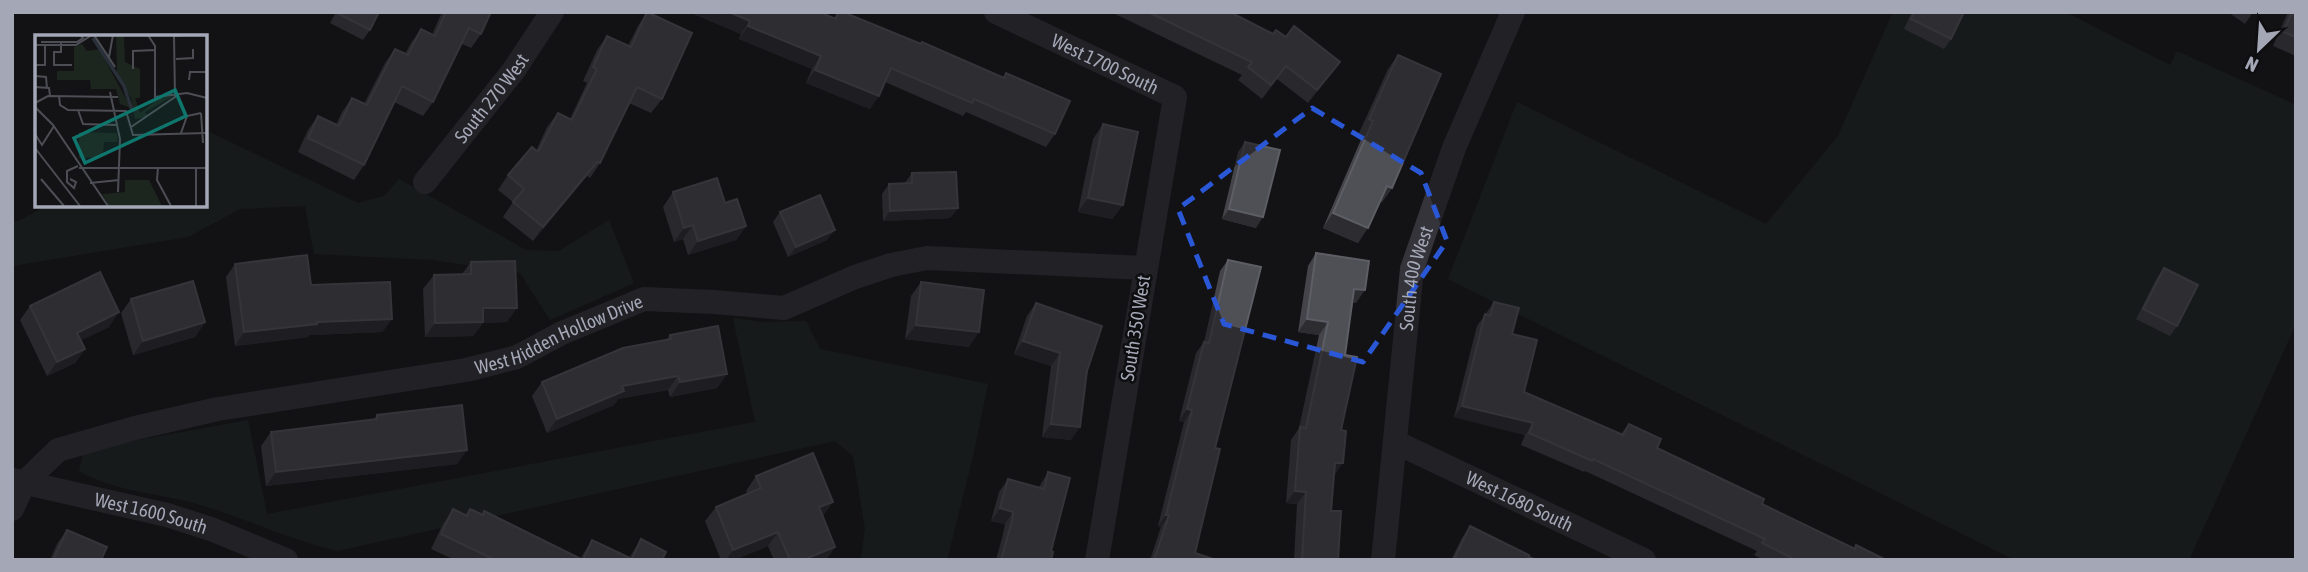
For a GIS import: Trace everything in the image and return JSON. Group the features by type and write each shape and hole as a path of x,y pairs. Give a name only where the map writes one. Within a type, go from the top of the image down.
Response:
{"street":[{"name":"South 270 West","path":"425,182 514,70 552,12"},
{"name":"West 1700 South","path":"996,12 1175,97"},
{"name":"South 400 West","path":"1382,560 1412,269 1454,148 1513,12"},
{"name":"South 350 West","path":"1097,560 1175,97"},
{"name":"West Hidden Hollow Drive","path":"18,482 58,450 135,428 218,409 479,366 517,356 562,333 644,299 784,308 855,277 891,265 927,258 1145,268"},
{"name":"West 1680 South","path":"1395,442 1644,560"},
{"path":"12,509 18,482"},
{"name":"West 1600 South","path":"18,482 167,515 211,529 286,560"}],"highlighted area":[{"path":"1312,108 1421,173 1447,241 1363,362 1224,324 1178,209"}],"shaded area":[{"path":"1893,12 2065,12 2170,65 2177,51 2296,105 2296,324 2189,560 2015,560 1448,279 1517,102 1766,224 1838,136"},
{"path":"206,130 358,203 384,196 399,179 526,250 559,251 609,220 634,283 550,320 520,273 433,260 314,254 305,206 240,209 188,237 12,266 12,221 18,221 47,206 206,206"},
{"path":"733,318 763,322 806,321 820,349 988,384 947,560 861,560 865,529 853,456 835,441 337,551 204,506 109,484 79,471 84,450 248,420 267,514 755,422"}],"building":[{"path":"338,12 379,12 370,30"},
{"path":"446,12 491,12 481,34 469,28 433,102 402,86 364,165 308,138 318,116 339,126 352,98 367,105 395,49 408,55 421,29 435,36"},
{"path":"647,12 692,33 662,99 637,87 600,163 597,162 543,227 513,202 524,189 508,175 532,147 538,152 558,113 572,120 597,69 593,67 607,36 631,47"},
{"path":"729,12 819,12 836,19 838,12 843,12 921,44 922,42 1004,78 1006,73 1070,101 1055,134 974,99 972,103 891,68 879,96 815,70 821,56 748,26 750,21"},
{"path":"1148,12 1230,12 1273,34 1276,30 1286,37 1294,26 1340,62 1317,90 1286,66 1271,85 1248,67 1252,62"},
{"path":"1914,12 1964,12 1951,39 1911,19"},
{"path":"2292,12 2296,12 2296,37 2283,32"},
{"path":"1398,55 1441,74 1392,188 1387,186 1368,228 1333,213 1373,121 1369,119"},
{"path":"1103,124 1138,132 1123,205 1088,198"},
{"path":"1245,142 1280,150 1263,217 1229,209"},
{"path":"956,172 958,208 890,211 889,184 912,183 912,173"},
{"path":"717,178 725,203 737,199 746,226 698,241 693,225 684,228 673,192"},
{"path":"820,195 835,230 796,247 780,212"},
{"path":"1316,253 1369,261 1365,290 1354,289 1345,355 1357,357 1341,430 1346,431 1343,463 1335,463 1331,511 1341,511 1338,560 1302,560 1306,492 1295,491 1300,427 1306,428 1328,322 1307,319"},
{"path":"307,255 311,285 390,282 392,319 317,322 244,332 235,264"},
{"path":"1228,260 1261,267 1215,448 1220,449 1195,553 1216,560 1154,560 1169,515 1166,515 1192,410 1187,409 1204,342 1209,343"},
{"path":"515,261 517,308 483,308 483,322 435,323 434,275 471,274 471,262"},
{"path":"2164,268 2198,285 2177,326 2143,309"},
{"path":"100,272 119,312 77,333 85,349 57,362 30,306"},
{"path":"193,281 205,322 143,341 131,299"},
{"path":"921,282 984,290 979,332 916,325"},
{"path":"1494,302 1519,308 1512,334 1537,340 1524,392 1623,435 1629,424 1661,439 1657,448 1764,499 1762,504 1855,549 1856,545 1886,560 1796,560 1762,543 1765,539 1593,459 1592,461 1529,433 1533,423 1462,406 1485,314 1490,316"},
{"path":"1036,303 1102,326 1087,371 1080,427 1051,424 1060,353 1023,341"},
{"path":"718,326 727,374 680,382 678,376 622,386 624,391 557,419 542,382 623,348"},
{"path":"462,405 467,450 276,472 271,432"},
{"path":"813,453 833,502 819,507 835,547 803,560 790,560 778,532 733,550 716,507 761,488 756,476"},
{"path":"1048,472 1070,478 1051,560 1001,560 1013,512 1000,508 1008,479 1044,489"},
{"path":"453,509 467,516 470,509 483,515 484,511 583,560 495,560 441,534"},
{"path":"1470,526 1536,560 1460,560 1455,557"},
{"path":"67,530 107,547 101,560 53,560"},
{"path":"641,539 666,552 662,560 583,560 592,540 632,559"}]}
